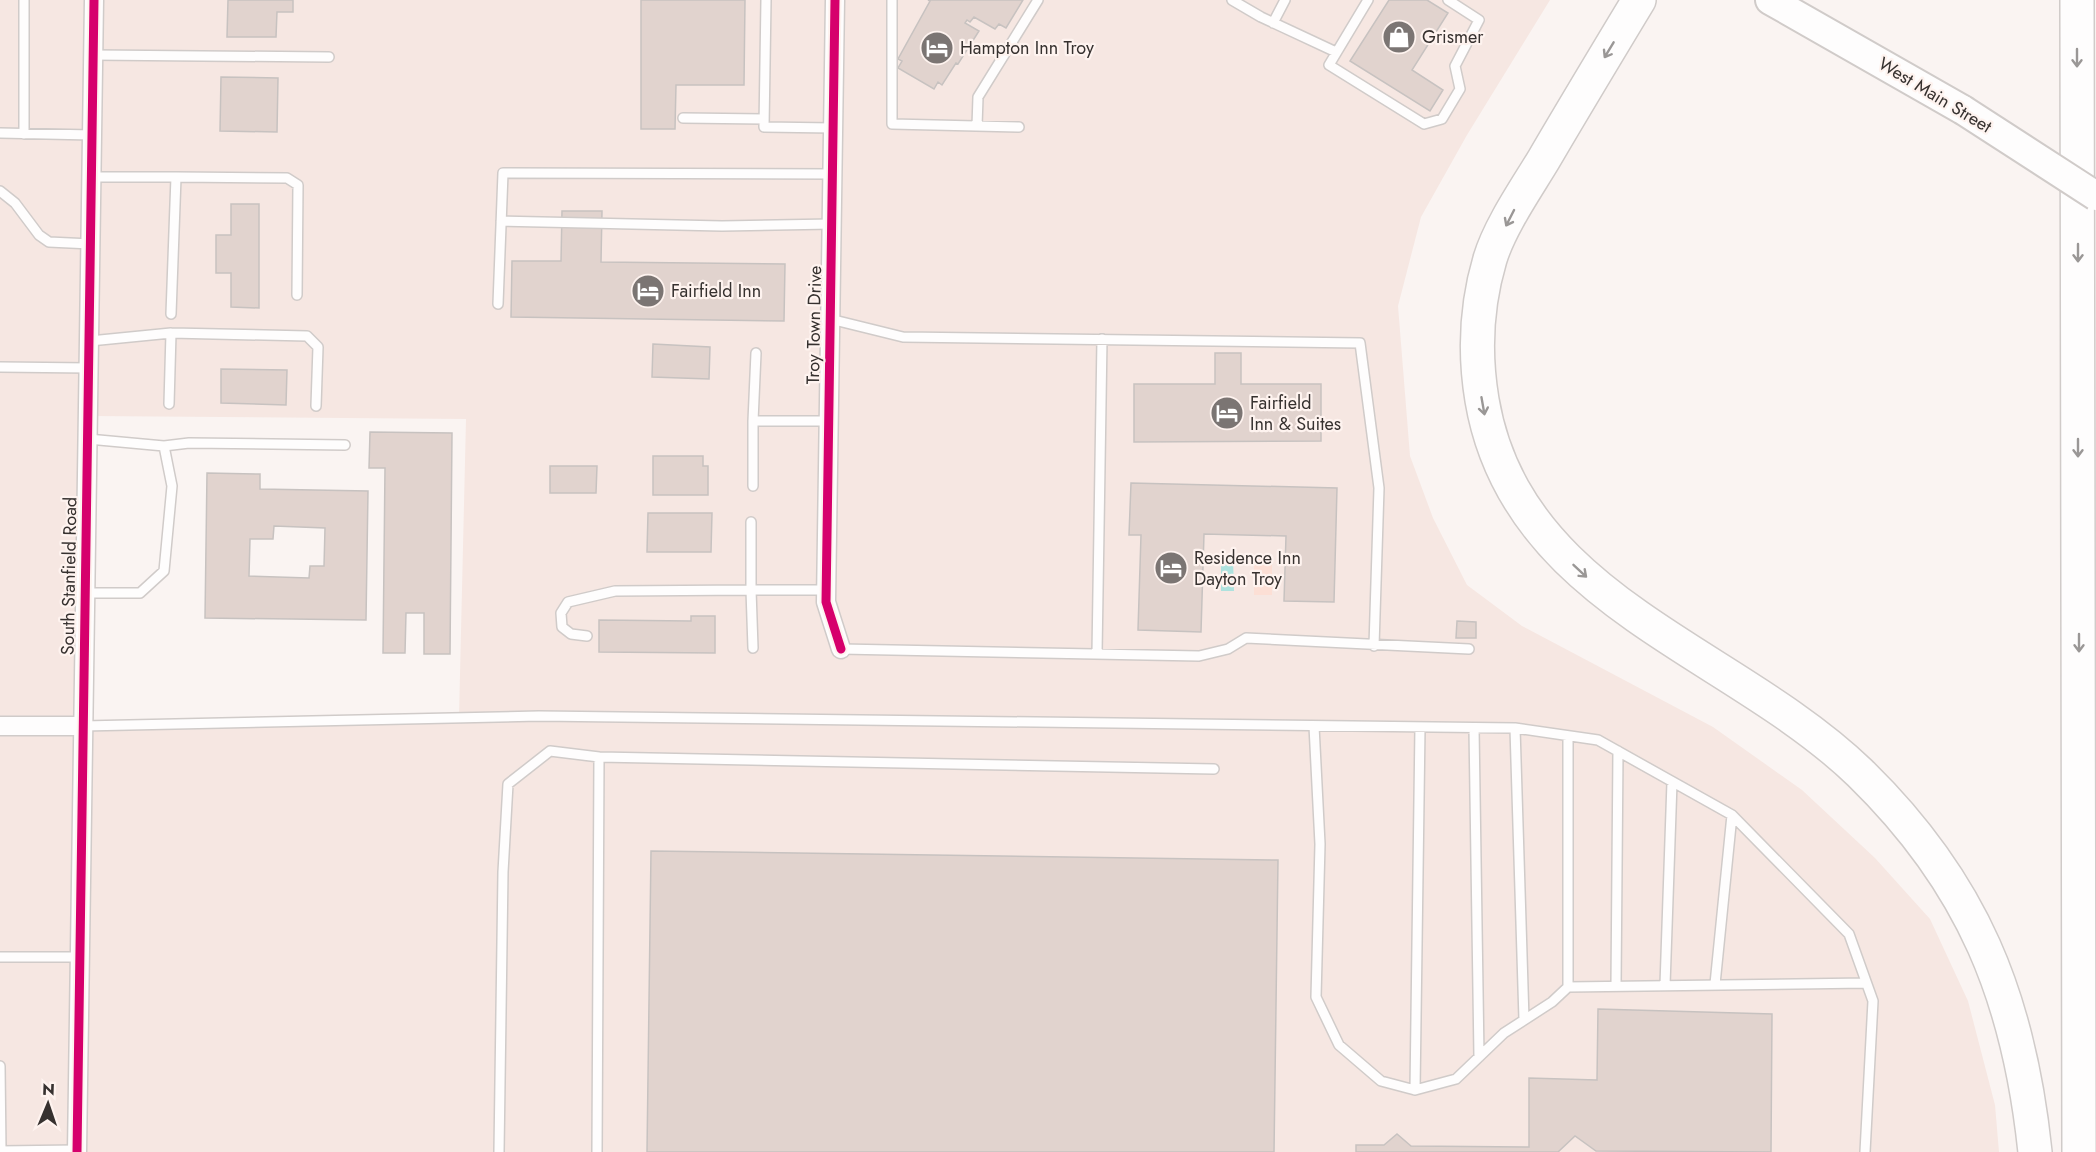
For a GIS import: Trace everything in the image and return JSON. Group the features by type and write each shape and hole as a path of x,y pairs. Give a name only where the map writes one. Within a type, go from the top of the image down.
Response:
{"highway":[{"path":"1639,0 1521,197 1490,256 1477,318 1476,367 1486,426 1501,468 1525,510 1557,548 1610,598 1817,734 1861,774 1909,826 1941,868 1978,930 2003,988 2018,1039 2029,1093 2035,1152"},
{"path":"2077,0 2079,1152"}],"main road":[{"name":"West Main Street","path":"1770,0 1963,110 2096,196"}],"street":[{"name":"South Stanfield Road","path":"77,1151 94,0"},
{"name":"Troy Town Drive","path":"835,0 826,602 841,649"},
{"path":"0,726 84,726"}],"lane":[{"path":"24,0 24,134"},
{"path":"766,0 764,127 833,128"},
{"path":"892,0 892,124 1019,127"},
{"path":"977,126 978,97 1038,0"},
{"path":"1232,0 1336,52"},
{"path":"1273,22 1286,0"},
{"path":"1368,0 1329,65 1424,124 1442,119 1460,89 1455,66 1479,20 1448,0"},
{"path":"93,55 329,57"},
{"path":"683,118 764,119"},
{"path":"0,133 92,135"},
{"path":"498,304 503,173 832,174"},
{"path":"92,177 287,178 298,185 297,295"},
{"path":"171,314 176,177"},
{"path":"0,191 15,203 39,235 50,242 91,244"},
{"path":"501,221 722,226 832,224"},
{"path":"830,319 903,337 1360,343 1379,488 1374,646"},
{"path":"90,341 171,333 307,336 318,347 316,406"},
{"path":"169,404 171,333"},
{"path":"1097,654 1102,339"},
{"path":"753,486 756,353"},
{"path":"0,367 89,368"},
{"path":"753,421 829,421"},
{"path":"88,439 164,446 189,443 345,445"},
{"path":"86,593 140,593 164,571 172,486 164,446"},
{"path":"751,522 753,648"},
{"path":"587,636 570,634 562,627 561,614 568,602 615,591 826,590"},
{"path":"841,649 1199,656 1228,649 1246,638 1469,649"},
{"path":"84,726 539,716 1515,728 1598,740 1732,815 1849,934 1872,1001 1865,1152"},
{"path":"1314,726 1320,844 1316,997 1339,1045 1381,1081 1415,1090 1456,1079 1504,1033 1552,1002 1568,987 1866,983"},
{"path":"1415,1090 1420,727"},
{"path":"1474,728 1479,1057"},
{"path":"1515,728 1524,1020"},
{"path":"1568,736 1568,987"},
{"path":"499,1152 503,872 508,784 550,751 599,757 1214,769"},
{"path":"1616,986 1618,751"},
{"path":"597,1152 599,757"},
{"path":"1665,985 1672,782"},
{"path":"1715,984 1732,815"},
{"path":"0,957 80,957"},
{"path":"0,1066 1,1150 77,1151"}],"shaded area":[{"path":"0,0 1550,0 1467,135 1421,217 1398,306 1410,456 1433,518 1467,585 1522,626 1713,727 1802,790 1875,858 1930,919 1968,1001 1995,1105 1999,1152 0,1152","holes":["89,416 466,419 459,717 84,726"]},
{"path":"1254,559 1272,559 1272,595 1254,595"}],"water":[{"path":"1221,557 1236,557 1233,559 1234,591 1221,591"}],"building":[{"path":"228,0 293,0 293,12 277,12 276,37 227,37"},
{"path":"641,0 745,0 744,85 676,85 675,129 641,129"},
{"name":"Hampton Inn Troy","path":"928,0 1023,0 1006,28 999,24 995,29 974,17 970,22 967,20 965,23 979,31 942,85 938,82 934,89 898,68 902,61 898,59 930,1"},
{"name":"Grismer","path":"1389,0 1427,0 1448,13 1412,70 1443,90 1430,111 1350,61"},
{"path":"221,77 278,78 277,132 220,131"},
{"path":"231,204 259,204 259,308 231,307 231,273 216,273 216,235 231,235"},
{"name":"Fairfield Inn","path":"562,211 602,211 601,262 785,264 784,321 511,317 512,261 561,261"},
{"path":"653,344 710,347 709,379 652,377"},
{"name":"Fairfield Inn & Suites","path":"1215,353 1241,353 1241,384 1321,384 1321,441 1134,442 1134,384 1215,384"},
{"path":"221,369 287,370 286,405 221,403"},
{"path":"370,432 452,433 450,654 424,654 424,613 406,613 405,653 383,653 385,468 369,468"},
{"path":"653,456 703,456 703,466 708,466 708,495 653,495"},
{"path":"550,466 597,466 596,493 550,493"},
{"path":"207,473 260,474 260,489 368,491 366,620 205,618","holes":["274,526 325,528 324,566 310,566 309,578 249,576 250,539 273,539"]},
{"name":"Residence Inn Dayton Troy","path":"1131,483 1337,488 1334,602 1284,601 1286,536 1204,534 1201,632 1138,630 1141,535 1129,535"},
{"path":"648,513 712,513 711,552 647,552"},
{"path":"691,616 715,616 715,653 599,652 599,620 691,621"},
{"path":"1457,621 1476,622 1476,638 1456,638"},
{"path":"651,851 1278,860 1274,1152 647,1152"},
{"path":"1598,1009 1772,1014 1771,1152 1596,1151 1575,1136 1558,1152 1356,1152 1356,1145 1384,1145 1397,1134 1411,1146 1529,1147 1529,1078 1597,1080"}],"cycle path":[{"path":"77,1152 94,0"},
{"path":"835,0 826,602 841,649"}],"place":[{"name":"Grismer","path":"1399,37"},
{"name":"Hampton Inn Troy","path":"937,48"},
{"name":"Fairfield Inn","path":"648,291"},
{"name":"Fairfield Inn & Suites","path":"1227,413"},
{"name":"Residence Inn Dayton Troy","path":"1171,568"}]}
